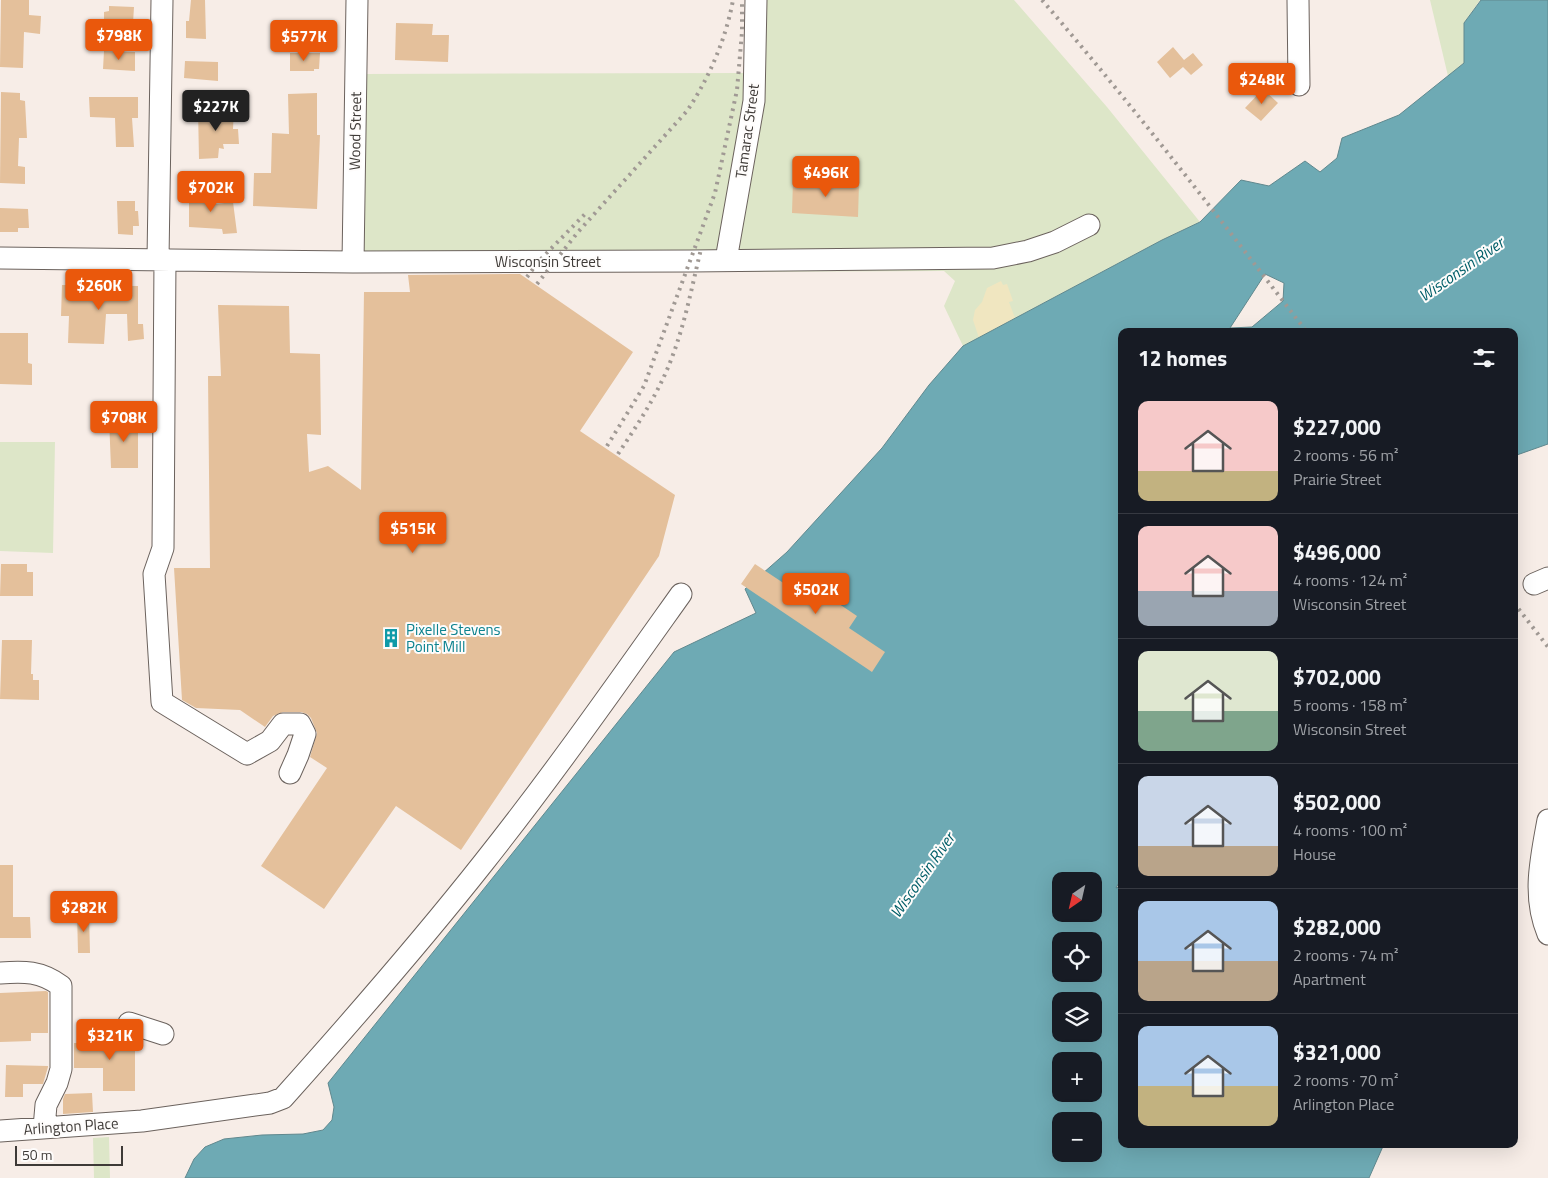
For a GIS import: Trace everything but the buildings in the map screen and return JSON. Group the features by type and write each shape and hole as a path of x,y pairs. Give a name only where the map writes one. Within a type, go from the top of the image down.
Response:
{"street":[{"path":"162,0 163,548 154,574 162,702 247,754 270,741 283,724 300,724 304,734 290,773"},
{"name":"Wood Street","path":"353,262 357,0"},
{"name":"Tamarac Street","path":"726,260 754,101 756,0"},
{"path":"1298,0 1299,85"},
{"name":"Wisconsin Street","path":"0,258 353,262 993,258 1028,251 1055,242 1089,225"},
{"name":"Arlington Place","path":"0,1131 142,1121 270,1103 283,1098 392,975 484,862 589,722 681,594"},
{"path":"1548,820 1541,917 1548,934"},
{"path":"0,974 27,972 51,979 61,986 62,1069 46,1105 44,1128"},
{"path":"129,1023 163,1034"}],"green space":[{"path":"747,0 1014,0 1107,107 1200,222 1162,240 963,346 944,306 955,281 944,271 703,272 355,269 364,74 746,73"},
{"path":"1430,0 1480,0 1464,23 1464,63 1448,76"},
{"path":"0,442 55,442 53,553 0,551"},
{"path":"109,1137 110,1178 94,1178 93,1138"}],"sand":[{"path":"1001,281 1003,285 1007,284 1013,301 1009,302 1015,318 979,338 973,320 975,310 982,302 987,288"}],"water":[{"name":"Wisconsin River","path":"1481,0 1548,0 1548,444 1518,455 1518,328 1230,328 1118,328 1118,884 1116,888 1118,887 1118,1148 1382,1148 1369,1178 185,1178 194,1159 205,1147 224,1139 262,1135 303,1134 323,1130 332,1120 334,1107 328,1083 674,652 756,613 745,589 787,552 882,448 929,385 963,346 1162,240 1200,222 1241,180 1269,186 1305,161 1320,172 1337,158 1342,138 1399,115 1464,63 1464,23","holes":["1265,274 1284,283 1283,301 1252,327 1230,328"]}],"railway":[{"path":"537,284 578,232 687,111 716,58 733,0"},
{"path":"607,446 644,386 715,193 737,90 742,32 742,0"},
{"path":"1042,0 1143,122 1304,328"},
{"path":"527,277 538,262 585,214"},
{"path":"618,454 654,397 666,373 684,319 701,249"},
{"path":"1518,608 1548,647"}],"place":[{"name":"Pixelle Stevens Point Mill","path":"391,638"}]}
